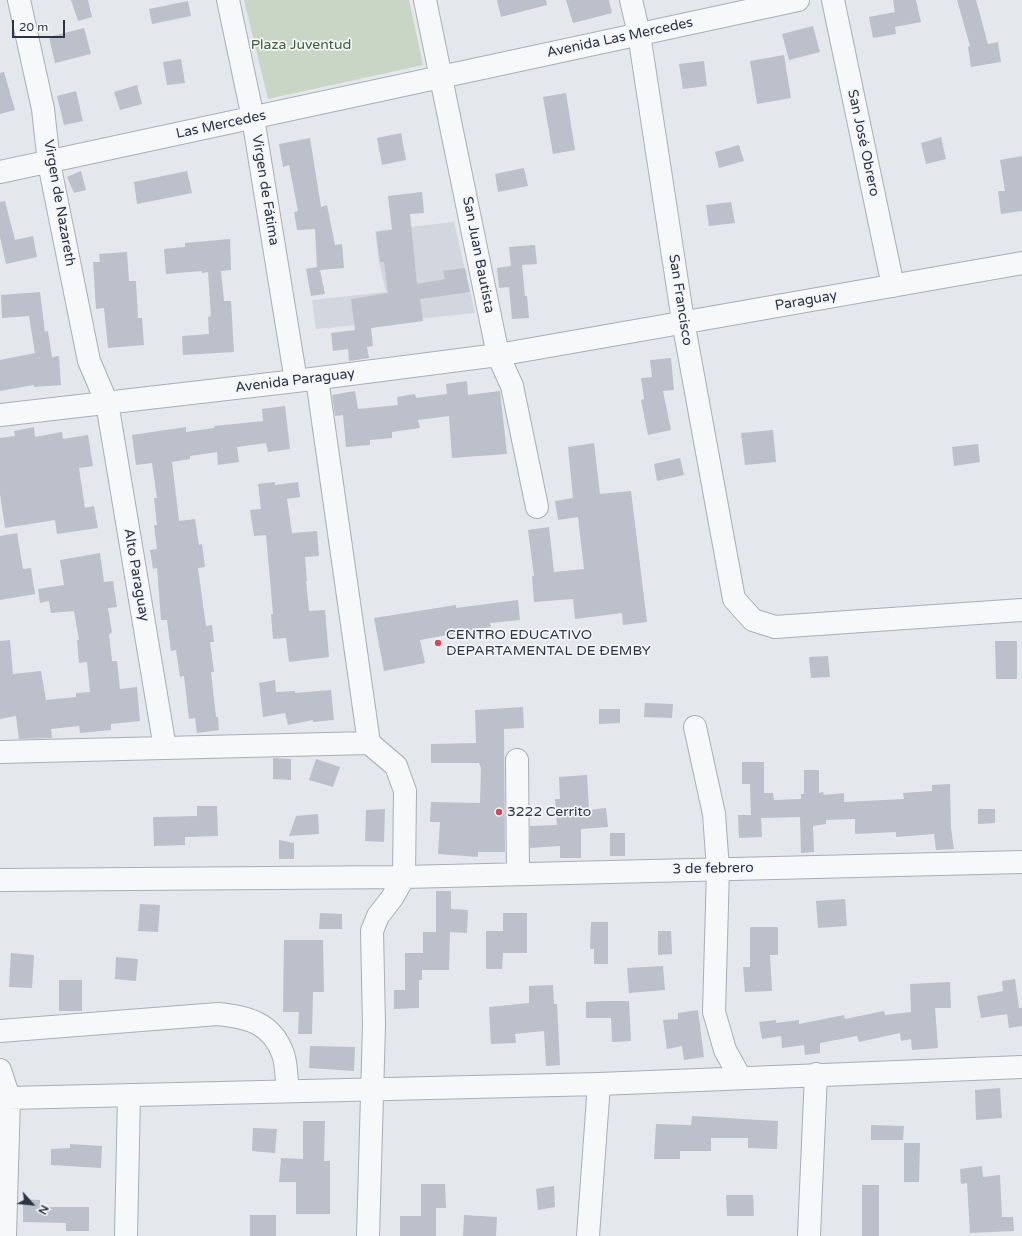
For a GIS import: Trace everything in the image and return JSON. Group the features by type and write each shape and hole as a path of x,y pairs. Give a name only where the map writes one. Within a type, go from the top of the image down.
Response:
{"street":[{"name":"Virgen de Nazareth","path":"19,0 44,109 49,162 90,361 107,403"},
{"name":"Virgen de Fátima","path":"228,0 306,380 369,743"},
{"name":"San Juan Bautista","path":"425,0 498,355 512,386 537,507"},
{"name":"San Francisco","path":"631,0 639,34 683,321 734,599 754,620 775,627 1022,610"},
{"name":"Avenida Las Mercedes","path":"442,77 798,0"},
{"name":"San José Obrero","path":"833,0 893,286"},
{"name":"Las Mercedes","path":"0,172 442,77"},
{"name":"Paraguay","path":"590,340 683,321 1022,263"},
{"name":"Avenida Paraguay","path":"0,415 306,380 498,355 590,340"},
{"name":"Alto Paraguay","path":"107,403 165,748"},
{"path":"695,727 714,814 718,869 714,1012 725,1050 740,1077"},
{"path":"0,752 369,743 396,766 405,791 404,877 392,898 378,916 372,931 374,1025 368,1236"},
{"path":"517,760 518,874"},
{"name":"3 de febrero","path":"0,880 404,877 1022,862"},
{"path":"0,1031 218,1014 244,1017 260,1025 275,1036 284,1055 288,1092"},
{"path":"9,1098 599,1084 740,1077 1022,1067"},
{"path":"0,1070 9,1098 5,1236"},
{"path":"809,1236 816,1074"},
{"path":"588,1236 599,1084"},
{"path":"126,1236 129,1095"}],"shaded area":[{"path":"454,222 475,313 316,329 312,300 386,292 379,262 375,231"}],"green space":[{"name":"Plaza Juventud","path":"244,0 409,0 423,65 268,99"}],"building":[{"path":"71,0 88,0 92,17 78,21"},
{"path":"497,0 546,0 547,5 501,17"},
{"path":"566,0 609,0 612,13 573,23"},
{"path":"893,0 916,0 921,22 895,27 896,34 873,38 869,17 895,12"},
{"path":"957,0 976,0 988,44 998,42 1001,62 971,67 968,47 970,46"},
{"path":"188,1 191,16 152,24 149,9"},
{"path":"813,26 820,52 789,60 782,34"},
{"path":"84,28 91,54 55,63 49,37"},
{"path":"784,55 791,98 757,104 750,61"},
{"path":"181,59 185,83 167,85 163,62"},
{"path":"704,61 707,86 683,89 679,64"},
{"path":"4,72 15,110 0,114 0,73"},
{"path":"137,85 142,104 120,110 114,92"},
{"path":"76,91 83,121 64,125 57,96"},
{"path":"566,93 575,150 553,154 543,97"},
{"path":"401,133 406,160 382,165 377,138"},
{"path":"941,137 946,159 926,164 921,143"},
{"path":"310,138 321,207 327,205 335,245 342,244 344,268 320,270 325,294 311,296 306,269 317,267 315,229 297,230 294,212 298,211 289,165 283,167 279,144"},
{"path":"739,145 744,161 719,168 715,152"},
{"path":"1022,156 1022,211 1001,214 998,191 1005,191 1000,160"},
{"path":"524,168 528,186 498,192 495,174"},
{"path":"81,171 86,190 74,193 67,177"},
{"path":"187,171 192,193 137,204 134,182"},
{"path":"422,192 424,213 410,214 417,284 445,279 443,271 465,268 470,292 420,299 423,321 371,328 373,346 367,347 369,358 349,361 348,349 333,351 331,333 355,330 351,299 388,293 384,262 380,262 376,232 392,230 388,196"},
{"path":"5,201 15,240 33,236 37,257 6,264 0,237 0,202"},
{"path":"731,202 735,223 709,226 706,205"},
{"path":"230,239 231,270 221,271 224,301 231,301 234,352 183,355 182,336 209,334 208,317 211,316 208,272 202,273 202,271 166,274 164,249 185,247 185,243"},
{"path":"535,245 537,264 522,265 529,318 512,319 509,287 499,288 497,268 511,266 509,247"},
{"path":"127,252 129,281 136,281 138,318 142,318 144,345 108,348 104,308 96,309 93,262 100,262 99,254"},
{"path":"40,292 45,332 48,331 52,357 59,356 61,385 34,387 34,385 0,391 0,360 35,353 29,316 2,318 1,295"},
{"path":"671,358 674,390 663,391 671,430 648,435 641,400 644,399 641,378 652,377 650,360"},
{"path":"467,381 468,395 500,391 507,454 452,458 449,416 418,420 420,428 392,432 392,438 370,440 370,445 346,447 343,415 335,416 332,395 355,391 358,409 398,405 397,397 415,394 416,398 447,394 446,384"},
{"path":"285,406 290,449 268,452 266,443 237,447 239,462 218,465 217,452 190,456 190,459 172,462 179,521 195,519 199,545 202,544 205,567 198,568 206,626 212,625 214,642 210,642 214,672 211,672 219,730 197,733 195,718 189,719 184,676 180,677 176,650 171,651 167,620 161,620 157,568 153,569 150,550 157,549 154,525 157,525 154,498 157,498 152,463 136,465 132,435 186,427 186,432 214,428 214,426 263,421 262,409"},
{"path":"34,427 35,437 62,432 63,439 88,435 93,466 79,468 85,508 94,506 98,528 57,534 55,520 5,528 0,494 0,438 15,436 14,431"},
{"path":"773,430 776,462 745,465 741,433"},
{"path":"594,443 600,494 631,491 647,622 623,625 622,613 575,619 573,599 534,602 532,576 534,576 528,530 549,527 554,572 584,569 578,517 558,520 555,501 573,498 568,447"},
{"path":"978,444 980,462 954,466 952,447"},
{"path":"680,458 684,475 657,481 654,464"},
{"path":"275,482 275,485 298,482 300,497 287,499 292,533 317,531 319,556 305,557 306,581 309,611 325,610 329,657 289,662 286,638 273,639 271,614 273,614 266,535 254,536 250,510 261,509 258,484"},
{"path":"17,533 23,569 31,568 35,594 0,600 0,536"},
{"path":"100,553 104,582 113,581 117,607 108,608 112,633 109,634 112,661 117,661 120,689 137,687 140,721 111,724 111,730 80,733 79,726 51,729 52,738 19,739 16,716 0,719 0,641 10,640 13,674 41,671 46,700 76,697 76,693 90,692 87,662 79,663 77,640 79,640 74,611 51,613 49,601 40,603 38,589 64,585 60,560"},
{"path":"518,600 520,620 490,623 491,627 420,640 425,663 384,671 374,618 456,605 456,608"},
{"path":"995,641 1017,641 1017,679 996,679"},
{"path":"828,656 830,677 811,678 809,657"},
{"path":"275,680 276,692 295,691 295,693 331,690 334,720 313,722 313,720 288,725 285,713 263,717 259,683"},
{"path":"645,703 673,704 672,718 644,717"},
{"path":"523,707 524,728 504,729 505,852 478,852 478,857 438,854 440,822 430,822 431,802 480,803 481,768 479,763 431,763 431,744 476,743 475,710"},
{"path":"599,709 620,709 620,723 599,724"},
{"path":"273,758 291,759 291,780 273,779"},
{"path":"316,759 340,767 333,787 309,780"},
{"path":"742,762 764,762 764,793 773,793 774,800 801,799 801,794 804,794 804,770 819,770 819,793 823,792 824,795 844,793 844,802 904,799 903,793 932,791 932,785 950,784 951,828 954,849 936,850 934,834 896,837 896,832 855,834 855,819 826,820 826,824 813,826 814,852 801,853 800,817 761,818 762,837 739,838 738,815 751,815 750,784 742,784"},
{"path":"587,775 589,810 606,808 608,827 581,829 581,858 560,858 560,846 530,848 530,826 557,825 555,799 560,799 559,777"},
{"path":"197,806 217,806 218,836 185,837 185,845 154,846 153,817 197,816"},
{"path":"385,809 384,842 365,841 366,810"},
{"path":"978,809 995,809 995,823 978,824"},
{"path":"318,814 319,834 289,836 296,816"},
{"path":"610,833 625,833 625,856 610,856"},
{"path":"279,840 294,843 294,859 279,859"},
{"path":"436,891 451,891 451,909 468,910 467,933 450,932 449,970 422,970 422,980 419,980 419,1008 394,1009 394,990 405,990 405,953 423,953 423,932 436,932"},
{"path":"845,899 847,926 818,928 816,901"},
{"path":"140,904 160,905 158,932 138,931"},
{"path":"320,913 342,914 342,929 319,929"},
{"path":"503,913 527,913 527,953 503,953 502,969 486,969 486,931 503,931"},
{"path":"591,922 608,922 608,964 594,964 594,949 590,949"},
{"path":"750,927 778,927 778,955 770,955 772,991 745,992 743,967 750,967"},
{"path":"658,931 671,931 672,954 658,955"},
{"path":"284,940 323,940 324,992 313,992 312,1034 298,1034 299,1012 283,1012"},
{"path":"11,953 34,955 32,988 9,987"},
{"path":"116,957 138,959 136,981 115,979"},
{"path":"663,966 665,990 629,993 627,968"},
{"path":"1015,979 1019,1008 1022,1008 1022,1026 1009,1028 1007,1014 981,1018 977,996 1003,991 1002,981"},
{"path":"59,980 82,980 82,1011 59,1011"},
{"path":"950,982 951,1008 935,1008 938,1048 912,1050 911,1039 901,1041 900,1033 859,1042 857,1036 820,1043 820,1053 805,1055 804,1045 782,1048 781,1036 762,1039 759,1022 776,1020 776,1023 799,1020 799,1024 844,1015 845,1019 884,1011 885,1015 911,1012 910,984"},
{"path":"553,985 554,1004 557,1004 560,1065 546,1066 544,1031 515,1034 516,1043 491,1044 489,1007 529,1003 529,986"},
{"path":"629,1001 631,1041 612,1042 611,1018 586,1018 586,1002"},
{"path":"698,1010 704,1057 684,1060 682,1046 667,1049 663,1020 678,1019 678,1013"},
{"path":"310,1046 355,1047 354,1071 309,1068"},
{"path":"1000,1088 1002,1118 976,1120 975,1090"},
{"path":"692,1116 778,1121 777,1149 748,1148 748,1138 711,1138 711,1151 680,1151 680,1159 654,1159 656,1124 691,1125"},
{"path":"303,1121 325,1121 324,1161 330,1161 330,1214 296,1214 296,1182 279,1182 281,1158 303,1159"},
{"path":"871,1125 904,1126 903,1140 871,1140"},
{"path":"253,1128 277,1129 275,1153 252,1151"},
{"path":"904,1143 920,1143 919,1182 904,1182"},
{"path":"70,1144 102,1146 101,1168 51,1165 51,1149 70,1148"},
{"path":"982,1166 983,1177 1000,1175 1002,1217 1013,1217 1014,1231 970,1233 967,1183 961,1184 960,1169"},
{"path":"421,1184 445,1184 446,1208 436,1208 436,1236 400,1236 400,1216 421,1216"},
{"path":"862,1185 879,1185 879,1236 862,1236"},
{"path":"554,1186 555,1207 538,1210 536,1189"},
{"path":"726,1195 753,1195 754,1216 727,1216"},
{"path":"23,1199 40,1200 40,1207 89,1207 89,1231 66,1231 66,1223 23,1222"},
{"path":"250,1215 276,1215 276,1236 250,1236"},
{"path":"464,1215 497,1217 496,1236 463,1236"}],"place":[{"name":"CENTRO EDUCATIVO DEPARTAMENTAL DE ÐEMBY","path":"438,643"},
{"name":"3222 Cerrito","path":"499,812"}]}
